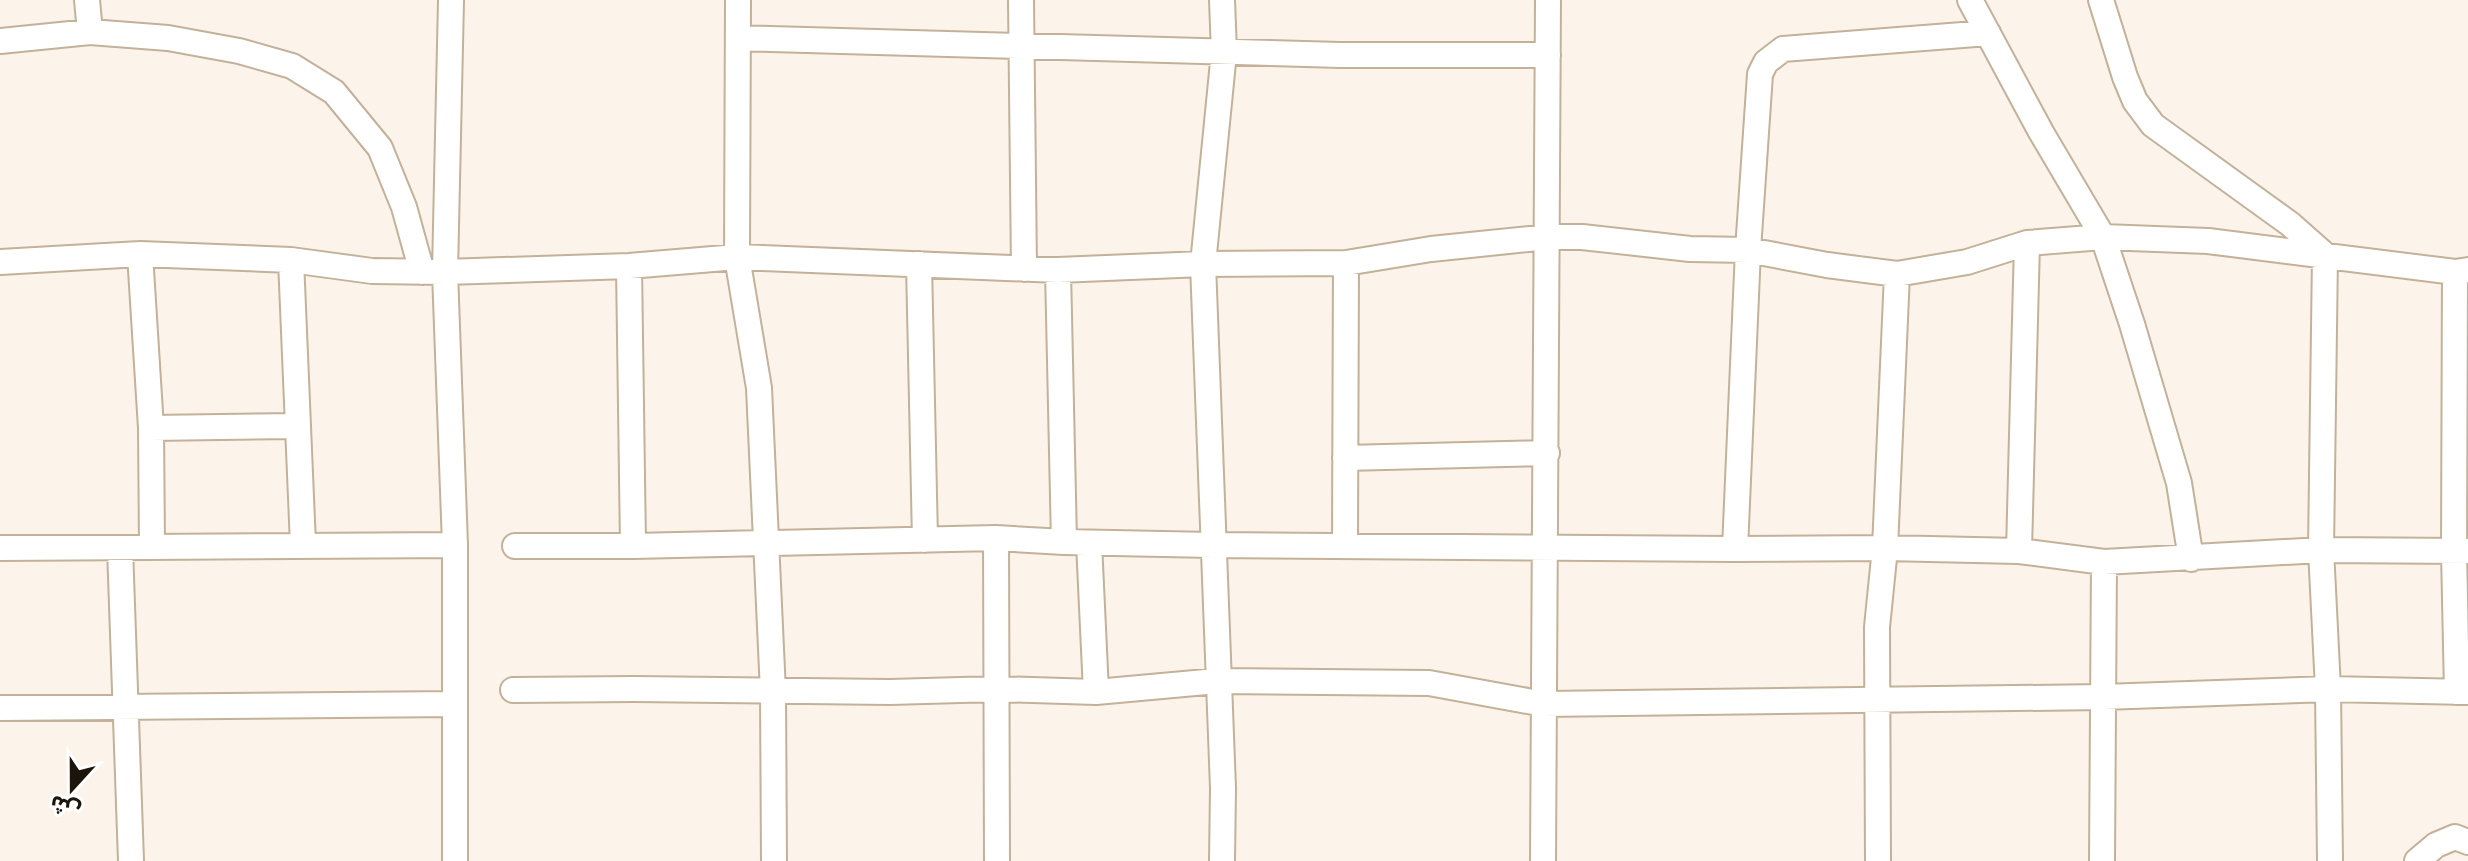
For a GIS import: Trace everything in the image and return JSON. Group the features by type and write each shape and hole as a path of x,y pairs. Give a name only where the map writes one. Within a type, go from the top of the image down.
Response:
{"street":[{"path":"87,0 90,32"},
{"path":"451,0 434,272 455,545 455,861"},
{"path":"738,0 737,257 759,388 773,692 774,861"},
{"path":"1021,0 1024,269"},
{"path":"1222,0 1224,52 1203,264 1223,788 1222,861"},
{"path":"1543,861 1548,0"},
{"path":"1970,0 2041,132 2103,237 2137,338 2179,483 2191,559"},
{"path":"2101,0 2125,77 2135,101 2153,125 2290,224 2325,255 2321,550 2328,689 2330,861"},
{"path":"0,41 90,32 168,38 239,51 292,66 334,92 380,148 434,272"},
{"path":"1735,549 1748,250 1760,74 1766,62 1783,49 1988,33"},
{"path":"738,38 1340,55 1548,55"},
{"path":"0,262 140,254 291,260 372,271 434,272 629,266 737,257 1058,270 1203,264 1346,263 1431,249 1548,237 1582,237 1690,249 1748,250 1897,274 1967,262 2027,243 2103,237 2208,241 2462,271 2462,692 2328,689 2103,697 1544,704 1429,683 1217,681 1096,692 996,689 773,692 513,690"},
{"path":"2019,551 2027,243"},
{"path":"140,254 151,428 152,547"},
{"path":"291,260 303,545"},
{"path":"1345,544 1346,263"},
{"path":"919,264 925,540"},
{"path":"629,266 633,546"},
{"path":"1058,270 1064,542"},
{"path":"1878,861 1877,627 1885,548 1897,274"},
{"path":"151,428 297,426"},
{"path":"1345,458 1547,453"},
{"path":"515,546 996,538 1212,545 1885,548 2019,551 2104,562 2321,550 2461,551"},
{"path":"996,538 997,861"},
{"path":"1089,543 1096,692"},
{"path":"0,548 455,545"},
{"path":"120,548 131,861"},
{"path":"2102,861 2104,562"},
{"path":"0,708 455,704"},
{"path":"2417,861 2436,845 2455,837 2468,842"}]}
